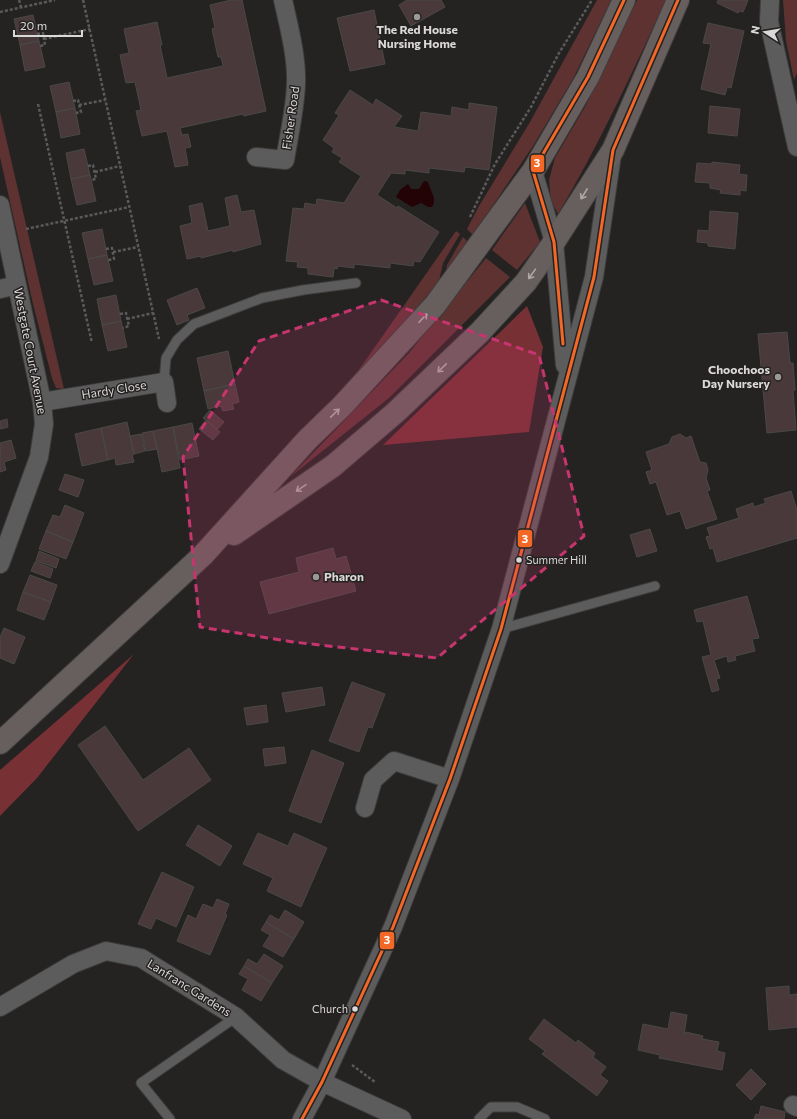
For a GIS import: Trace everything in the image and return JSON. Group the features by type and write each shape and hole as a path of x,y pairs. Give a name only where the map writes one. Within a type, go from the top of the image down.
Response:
{"main road":[{"path":"0,743 203,555 307,440 342,406 435,305 533,171 588,77 624,0"},
{"path":"203,555 333,466 396,412 480,332 526,282 554,242 612,150 678,0"}],"street":[{"name":"Fisher Road","path":"256,157 285,160 295,104 296,83 294,58 283,0"},
{"path":"770,0 769,22 797,144"},
{"path":"302,1119 322,1082 393,927 450,779 501,629 566,378 594,277 612,150"},
{"path":"533,171 554,242 566,378"},
{"name":"Westgate Court Avenue","path":"0,205 6,233 8,287 42,402 44,424 38,457 2,553"},
{"path":"164,382 167,402"},
{"name":"Hardy Close","path":"42,402 164,382"},
{"path":"365,808 373,780 394,761 450,779"},
{"name":"Lanfranc Gardens","path":"0,1007 73,964 106,951 141,958 236,1017 283,1060 322,1082 402,1119"}],"lane":[{"path":"164,382 166,358 177,340 194,324 226,310 262,298 303,290 356,283"},
{"path":"501,629 654,586"},
{"path":"170,1119 141,1083 236,1017"},
{"path":"480,1119 491,1106 517,1107 545,1119"}],"path":[{"path":"19,0 21,7"},
{"path":"0,12 55,0"},
{"path":"83,0 153,313 160,342 166,358"},
{"path":"466,224 495,164 531,107 559,53 592,0"},
{"path":"44,39 90,29"},
{"path":"37,34 43,33 45,44 40,46"},
{"path":"73,101 78,100 81,112 76,113"},
{"path":"79,105 105,100"},
{"path":"38,104 92,343"},
{"path":"88,166 93,165 96,179 91,180"},
{"path":"94,172 120,166"},
{"path":"6,233 129,207"},
{"path":"113,252 138,247"},
{"path":"106,249 112,248 113,252 114,259 108,260"},
{"path":"120,314 126,312 129,326 123,328"},
{"path":"127,319 153,313"}],"highlighted area":[{"path":"381,300 539,355 584,536 437,658 293,642 200,627 183,457 259,341"}],"shaded area":[{"path":"597,0 611,0 574,77 533,146 473,235 467,229 479,206 530,122"},
{"path":"637,0 666,0 628,82 558,214 551,201 549,180 555,158 586,105"},
{"path":"783,0 797,0 797,73 794,80 786,41"},
{"path":"0,112 64,389 56,388 52,378 33,304 0,157"},
{"path":"424,181 428,182 433,195 434,204 432,207 428,207 421,203 412,207 396,197 400,190 408,184 411,189 419,189"},
{"path":"525,203 540,242 517,270 492,250"},
{"path":"456,231 460,234 443,263 439,281 401,327 351,381"},
{"path":"463,237 469,243 445,276 447,265"},
{"path":"486,258 510,277 389,398 290,477 409,353"},
{"path":"527,306 543,347 529,432 383,445"},
{"path":"134,654 37,778 0,816 0,770"}],"building":[{"path":"231,0 242,0 266,111 244,116 243,114 180,128 182,135 188,134 191,147 185,148 188,165 175,167 167,131 142,136 136,111 141,110 135,82 126,83 120,55 129,53 124,29 157,22 167,78 223,66 221,57 218,57 212,29 215,28 210,5"},
{"name":"The Red House Nursing Home","path":"407,0 441,0 445,7 411,26 399,5"},
{"path":"718,0 748,0 743,12 740,11 738,13 717,3"},
{"path":"374,10 385,64 350,71 337,18"},
{"path":"33,15 39,41 20,45 14,19"},
{"path":"708,23 744,31 731,88 727,87 725,95 701,89 711,44 703,43"},
{"path":"39,41 45,67 25,71 20,45"},
{"path":"69,82 75,108 56,112 50,86"},
{"path":"350,90 373,105 376,99 402,116 394,127 418,131 421,112 451,116 452,107 469,110 469,103 497,107 489,170 465,167 464,172 429,168 429,173 405,170 405,174 391,173 377,195 397,208 398,206 439,232 420,262 414,261 413,266 390,263 390,268 354,264 354,268 338,266 337,269 334,268 333,277 308,274 308,268 297,267 298,262 286,261 293,208 304,209 305,203 316,205 317,199 344,203 361,176 339,162 342,158 332,152 334,148 323,140 339,115 335,113"},
{"path":"710,106 740,109 737,136 708,133"},
{"path":"75,108 80,134 61,138 56,112"},
{"path":"84,149 90,175 71,179 66,153"},
{"path":"712,162 740,165 739,174 747,175 746,191 740,190 740,195 720,193 721,190 710,188 710,183 695,182 697,163 712,164"},
{"path":"90,175 96,201 77,205 71,179"},
{"path":"237,195 241,212 254,210 261,244 233,252 233,250 201,258 201,256 187,259 180,226 192,223 189,206 202,203 208,231 230,226 225,198"},
{"path":"710,211 738,213 735,249 708,246 708,243 697,242 698,230 709,231"},
{"path":"102,229 107,255 88,259 82,233"},
{"path":"107,255 113,281 94,285 88,259"},
{"path":"197,288 205,308 187,315 189,320 177,325 167,300"},
{"path":"116,295 121,321 102,325 97,299"},
{"path":"121,321 127,347 108,351 102,325"},
{"name":"Choochoos Day Nursery","path":"787,332 790,363 793,363 795,390 793,391 796,430 767,433 758,334"},
{"path":"228,351 235,384 204,391 197,358"},
{"path":"235,384 239,402 232,404 234,409 223,411 221,406 208,409 204,391"},
{"path":"210,410 224,422 217,430 203,418"},
{"path":"7,419 8,427 0,429 0,421"},
{"path":"206,420 220,432 213,440 199,429"},
{"path":"127,422 134,454 132,455 134,462 116,465 115,458 108,460 101,428"},
{"path":"192,423 199,456 180,460 173,427"},
{"path":"173,427 180,468 162,472 153,431"},
{"path":"101,428 108,460 82,466 75,434"},
{"path":"153,431 157,449 146,451 142,433"},
{"path":"141,434 145,451 134,454 130,436"},
{"path":"680,434 686,438 691,436 700,462 706,463 708,470 706,478 710,490 707,491 717,519 686,529 680,511 667,515 656,482 650,484 646,472 652,470 646,452 669,444 672,437"},
{"path":"11,440 16,458 4,462 6,470 0,472 0,443"},
{"path":"65,474 84,480 78,497 59,490"},
{"path":"791,491 797,510 797,538 717,562 713,548 710,549 706,537 710,536 707,528 739,518 736,509 753,503 754,507 766,503 764,499"},
{"path":"65,505 84,513 73,542 46,531 53,515 60,517"},
{"path":"650,529 657,551 637,557 630,535"},
{"path":"46,531 73,542 66,559 39,549"},
{"name":"Pharon","path":"333,548 336,559 346,556 356,591 269,614 260,582 299,572 296,558"},
{"path":"39,551 59,559 56,568 36,561"},
{"path":"35,562 53,569 50,578 31,571"},
{"path":"30,575 57,585 51,602 23,592"},
{"path":"23,592 51,602 44,620 17,610"},
{"path":"747,596 759,638 752,639 755,651 735,656 736,660 728,662 727,656 714,660 720,678 716,679 719,690 712,692 702,657 711,655 703,621 697,622 694,610"},
{"path":"4,628 25,637 14,664 0,658 0,637"},
{"path":"352,682 385,694 372,728 368,727 359,752 329,741"},
{"path":"322,687 325,705 286,712 282,693"},
{"path":"266,705 268,722 247,725 244,708"},
{"path":"105,726 143,780 189,748 211,780 138,831 78,745"},
{"path":"284,747 286,763 265,766 263,749"},
{"path":"312,750 344,763 321,823 289,811"},
{"path":"198,825 232,846 220,866 186,845"},
{"path":"258,833 288,846 294,833 327,848 301,907 267,891 273,878 243,864"},
{"path":"162,872 194,887 176,927 156,918 151,929 138,924"},
{"path":"217,899 229,904 225,914 227,915 210,955 177,941 188,915 196,919 203,904 213,908"},
{"path":"285,910 304,922 294,939 266,922 270,915 279,920"},
{"path":"266,922 294,939 283,957 263,946 270,935 261,930"},
{"path":"264,954 283,966 272,983 244,966 248,959 257,964"},
{"path":"244,966 272,983 261,1001 242,990 248,979 239,974"},
{"path":"789,986 789,995 797,994 797,1027 769,1030 766,988"},
{"path":"671,1012 687,1015 684,1035 686,1032 703,1036 702,1039 719,1042 717,1051 725,1053 722,1070 659,1058 660,1055 638,1050 643,1024 668,1029"},
{"path":"544,1019 576,1043 578,1040 595,1053 593,1057 606,1067 600,1075 608,1081 597,1096 542,1054 545,1051 529,1039"},
{"path":"751,1069 766,1084 751,1100 736,1085"},
{"path":"761,1106 785,1112 784,1119 754,1119 756,1114 759,1115"}],"transit line":[{"name":"3","path":"563,344 554,242 533,171 588,77 624,0"},
{"name":"3","path":"302,1119 322,1082 393,927 450,779 501,629 594,277 613,150 678,0"}],"place":[{"name":"The Red House Nursing Home","path":"417,17"},
{"name":"Choochoos Day Nursery","path":"778,377"},
{"name":"Summer Hill","path":"519,560"},
{"name":"Pharon","path":"316,577"},
{"name":"Church","path":"355,1009"}]}
